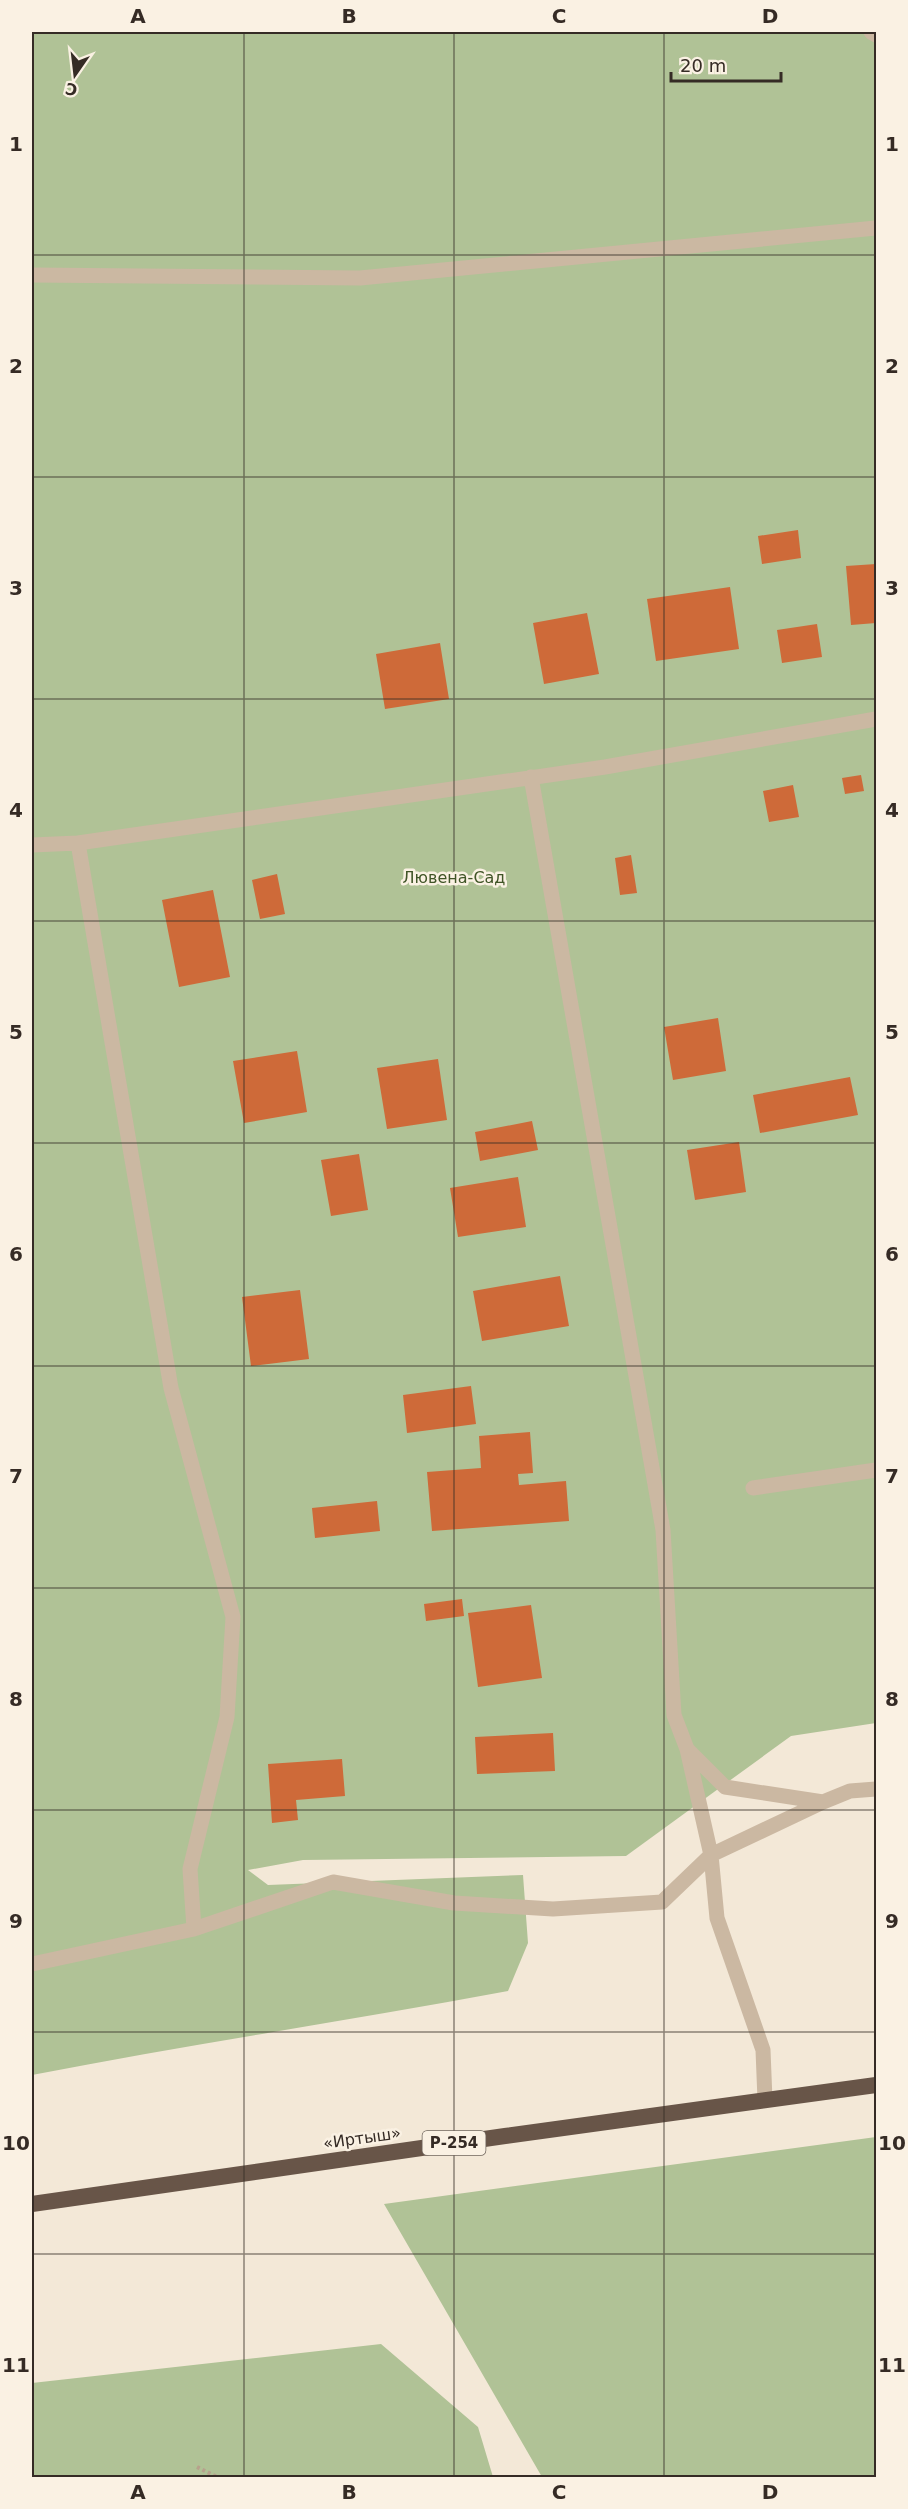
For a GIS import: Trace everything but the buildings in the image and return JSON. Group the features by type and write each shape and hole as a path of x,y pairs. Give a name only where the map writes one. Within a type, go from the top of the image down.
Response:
{"highway":[{"name":"«Иртыш»","path":"32,2205 876,2085"}],"lane":[{"path":"871,32 876,35"},
{"path":"32,275 360,278 876,228"},
{"path":"32,845 78,843 531,777 876,719"},
{"path":"531,777 663,1530 674,1715 687,1749 711,1855 717,1918 763,2050 765,2100"},
{"path":"78,843 171,1388 233,1617 227,1717 190,1869 194,1929"},
{"path":"753,1488 876,1470"},
{"path":"687,1749 725,1787 823,1802"},
{"path":"32,1964 194,1929 333,1881 454,1903 553,1910 662,1902 711,1855 850,1791 876,1789"}],"path":[{"path":"197,2467 219,2478"}],"green space":[{"name":"Лювена-Сад","path":"32,32 876,32 876,1723 791,1736 626,1856 303,1860 248,1870 268,1885 523,1875 528,1943 508,1991 32,2075"},
{"path":"876,2137 876,2477 542,2477 384,2204"},
{"path":"381,2344 478,2427 493,2477 32,2477 32,2383"}]}
